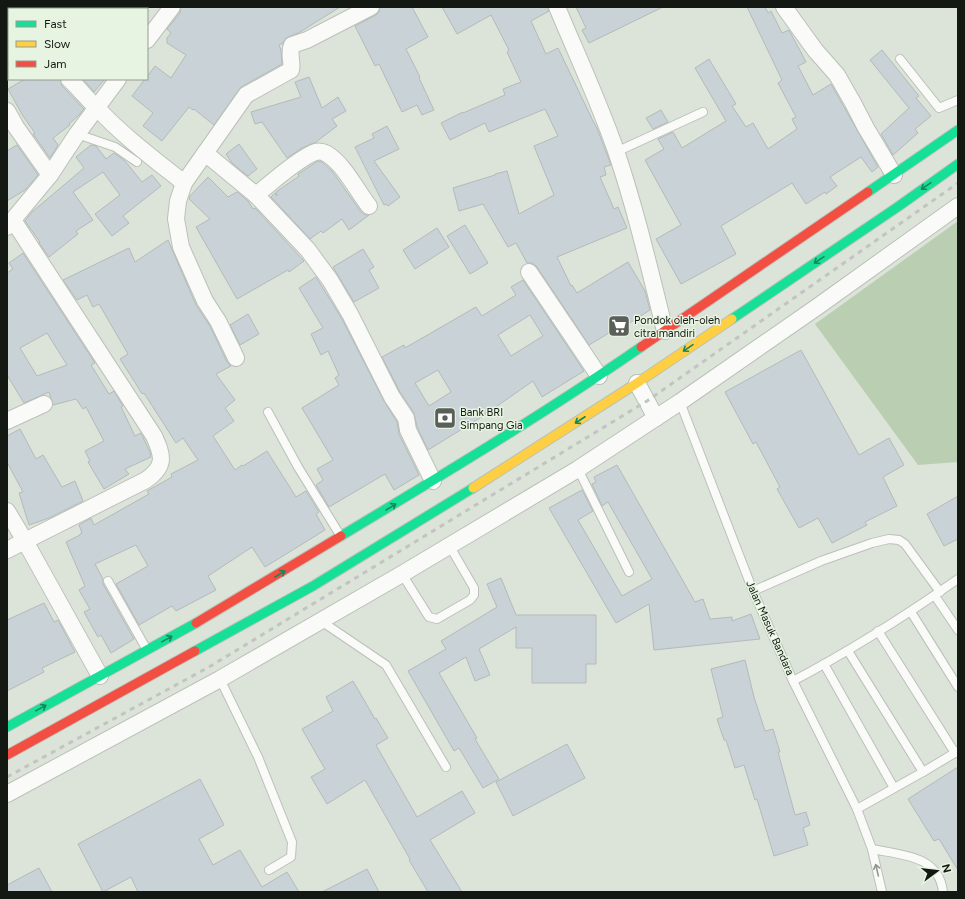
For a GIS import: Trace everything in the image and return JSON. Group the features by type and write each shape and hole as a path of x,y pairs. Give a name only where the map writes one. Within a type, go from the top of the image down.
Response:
{"highway":[{"path":"7,727 147,650 197,630 599,376 958,130"},
{"path":"7,755 313,586 485,481 637,383 899,206 958,164"},
{"path":"197,630 205,646"}],"street":[{"path":"148,39 172,7"},
{"path":"236,358 218,321 205,301 181,247 176,219 178,201 184,182 246,95 290,70 292,66 290,49 292,45 306,40 370,7"},
{"path":"557,7 616,152 638,222 665,331"},
{"path":"784,7 815,50 837,75 894,175"},
{"path":"70,80 86,95 96,108 135,143 184,182"},
{"path":"7,550 146,480 156,473 161,463 161,451 154,436 10,223 50,175 77,134 117,80"},
{"path":"7,111 16,127 50,175"},
{"path":"256,195 300,161 313,153 323,152 331,157 346,172 369,206"},
{"path":"205,153 256,195 308,250 330,280 350,314 392,397 406,418 408,430 433,481"},
{"path":"7,794 220,679 402,574 578,469 680,402 817,307 958,206"},
{"path":"530,272 599,376"},
{"path":"637,383 656,418"},
{"path":"7,421 44,404"},
{"path":"7,511 100,676"}],"lane":[{"path":"900,59 939,108 958,100"},
{"path":"616,152 703,112"},
{"path":"77,134 115,147 137,162"},
{"name":"Jalan Masuk Bandara","path":"680,402 753,591 793,681 857,809 872,849 882,892"},
{"path":"268,412 298,467 342,537"},
{"path":"578,469 630,572"},
{"path":"753,591 820,561 872,542 889,539 899,540 909,549 958,630"},
{"path":"402,574 429,617 437,619 470,600 474,595 474,588 449,545"},
{"path":"793,681 848,651 878,631 911,612 958,579"},
{"path":"108,581 147,650"},
{"path":"911,612 958,687"},
{"path":"321,621 386,665 446,767"},
{"path":"857,809 956,752 878,631"},
{"path":"848,651 923,772"},
{"path":"824,664 894,788"},
{"path":"220,679 258,757 292,842 290,857 269,870"},
{"path":"872,849 919,858 929,864 937,874 942,884 943,892"}],"green space":[{"path":"958,221 958,462 918,465 815,324"}],"building":[{"path":"181,7 340,7 300,32 286,38 283,43 279,45 282,64 241,87 214,125 194,109 193,110 189,107 162,141 143,126 153,113 132,96 144,80 148,80 148,76 155,66 171,78 186,55 167,43 167,38 171,33 167,29 180,13"},
{"path":"380,7 412,7 428,37 406,49 434,110 422,115 417,105 402,112 379,64 375,66 355,26 376,15 379,12"},
{"path":"442,7 548,7 549,11 531,21 546,54 558,48 597,128 611,165 604,167 606,175 600,177 614,209 618,207 627,228 557,257 571,286 572,285 577,293 628,262 645,291 650,310 620,329 619,327 589,345 537,267 533,263 527,263 516,243 508,247 483,204 459,211 453,188 507,171 519,214 554,195 534,146 558,136 545,109 489,132 485,123 450,140 441,123 463,112 505,95 503,89 521,82 507,52 509,50 491,15 457,34"},
{"path":"576,7 663,7 589,43 582,30 586,28"},
{"path":"747,7 765,7 768,13 771,11 782,33 789,30 806,62 798,66 813,95 831,84 878,167 872,172 861,157 830,177 837,186 826,194 825,192 806,204 792,183 721,226 736,254 681,284 656,239 681,225 645,160 664,149 658,139 673,132 682,148 726,121 695,68 709,59 736,104 732,106 746,127 753,123 768,149 797,129 792,119 796,117 778,83 782,80"},
{"path":"882,50 919,96 916,98 931,116 915,129 918,133 893,155 881,134 909,108 870,60"},
{"path":"309,77 322,108 338,97 346,111 332,119 337,126 316,142 302,148 287,158 262,122 255,124 251,112 301,97 295,82"},
{"path":"23,80 60,80 62,86 84,109 69,124 70,125 53,138 58,145 50,158 33,134 35,133 23,116 8,89"},
{"path":"84,80 104,80 94,92"},
{"path":"661,110 668,122 653,129 646,118"},
{"path":"387,126 399,149 374,161 400,197 388,206 386,204 384,205 355,147 374,138 372,134"},
{"path":"239,144 257,169 248,176 232,163 226,154"},
{"path":"17,145 38,175 25,190 7,201 7,151"},
{"path":"91,145 96,146 106,159 114,153 125,161 142,182 152,175 161,186 123,216 129,223 112,236 95,214 120,195 103,172 73,192 93,220 76,231 78,234 49,257 25,221 32,212 84,168 76,157"},
{"path":"318,161 322,162 332,171 361,212 365,215 369,215 349,230 342,219 323,233 321,231 310,239 271,197 275,193 277,196 276,192 299,176 298,174"},
{"path":"208,177 228,197 237,192 248,201 253,209 255,208 304,261 289,272 288,270 237,299 196,227 210,219 189,199 190,196"},
{"path":"465,225 488,263 470,274 447,236"},
{"path":"437,228 449,247 415,269 403,250"},
{"path":"168,240 196,305 210,326 227,362 231,366 216,374 235,400 225,408 234,421 213,436 235,470 267,451 296,497 306,491 319,512 316,514 325,530 265,567 252,547 208,576 216,590 176,611 172,606 139,625 116,584 148,566 136,545 95,564 103,579 103,584 134,639 111,653 101,635 98,637 84,612 90,609 79,590 85,586 66,542 82,533 79,525 91,518 94,525 149,494 147,491 172,477 171,474 198,460 183,438 176,443 144,393 142,394 120,359 128,354 99,304 93,307 87,295 77,300 63,280 129,248 135,262"},
{"path":"363,249 374,267 369,270 379,288 354,302 333,267"},
{"path":"23,253 95,363 91,365 109,394 114,391 123,406 121,407 135,436 141,433 150,452 151,457 125,469 129,474 104,489 88,462 90,461 85,451 104,441 86,407 83,409 76,399 53,405 49,392 24,403 7,375 7,273 13,269 9,263","holes":["47,333 67,365 37,376 20,348"]},
{"path":"316,277 342,319 384,401 397,422 399,434 419,475 394,490 385,474 329,507 316,485 323,480 317,469 333,460 302,408 339,385 335,378 339,375 328,351 321,355 311,334 323,328 299,288"},
{"path":"523,280 584,371 542,397 533,381 480,418 428,450 417,427 414,413 400,392 382,357 404,345 405,348 476,307 482,316 516,295 511,287","holes":["530,315 543,336 511,356 498,335","438,370 451,392 429,406 415,383"]},
{"path":"248,314 259,334 240,345 230,325"},
{"path":"801,350 859,455 889,438 904,465 883,477 897,506 865,522 867,525 832,543 818,518 799,528 777,489 780,487 756,442 753,444 725,392"},
{"path":"20,429 36,459 43,455 62,487 75,481 83,501 49,518 29,525 19,493 23,492 7,462 7,436"},
{"path":"617,465 695,602 703,599 710,619 732,617 732,621 751,614 760,639 654,650 649,604 616,623 549,508 582,490 593,511 578,520 622,596 652,579 608,502 602,506 592,484 596,482 594,477"},
{"path":"958,496 958,539 944,546 927,514"},
{"path":"501,578 516,615 596,615 596,664 586,664 586,683 532,683 532,648 516,648 516,627 479,649 490,675 475,681 466,657 439,673 499,779 483,788 459,748 454,751 408,671 446,649 441,641 497,607 487,584"},
{"path":"44,603 54,622 58,620 75,652 42,668 44,672 7,691 7,620"},
{"path":"745,660 754,697 765,731 773,729 795,815 806,812 810,825 803,828 808,845 774,856 757,799 755,800 744,765 735,768 726,740 724,740 717,719 723,717 711,669"},
{"path":"353,681 388,738 376,745 417,817 462,791 475,813 430,840 462,892 428,892 365,780 327,804 311,777 325,769 302,729 333,711 326,697"},
{"path":"567,744 585,778 513,816 496,782"},
{"path":"958,767 958,870 939,839 934,841 908,799"},
{"path":"200,779 224,825 199,839 213,865 240,850 262,887 287,872 299,892 138,892 131,877 103,892 78,844"},
{"path":"39,868 52,892 7,892 7,885"},
{"path":"367,869 379,892 322,892"}],"railway":[{"path":"7,777 209,667 647,401 958,183"}],"traffic: fast":[{"path":"868,192 958,130"},
{"path":"732,319 899,206 958,164"},
{"path":"341,536 530,420 641,347"},
{"path":"195,651 313,586 473,488"},
{"path":"7,727 196,623"}],"traffic: slow":[{"path":"473,488 637,383 732,319"}],"traffic: jam":[{"path":"641,347 868,192"},
{"path":"196,623 341,536"},
{"path":"7,755 195,651"}],"place":[{"name":"Pondok oleh-oleh citra mandiri","path":"619,326"},
{"name":"Bank BRI Simpang Gia","path":"445,418"}]}
